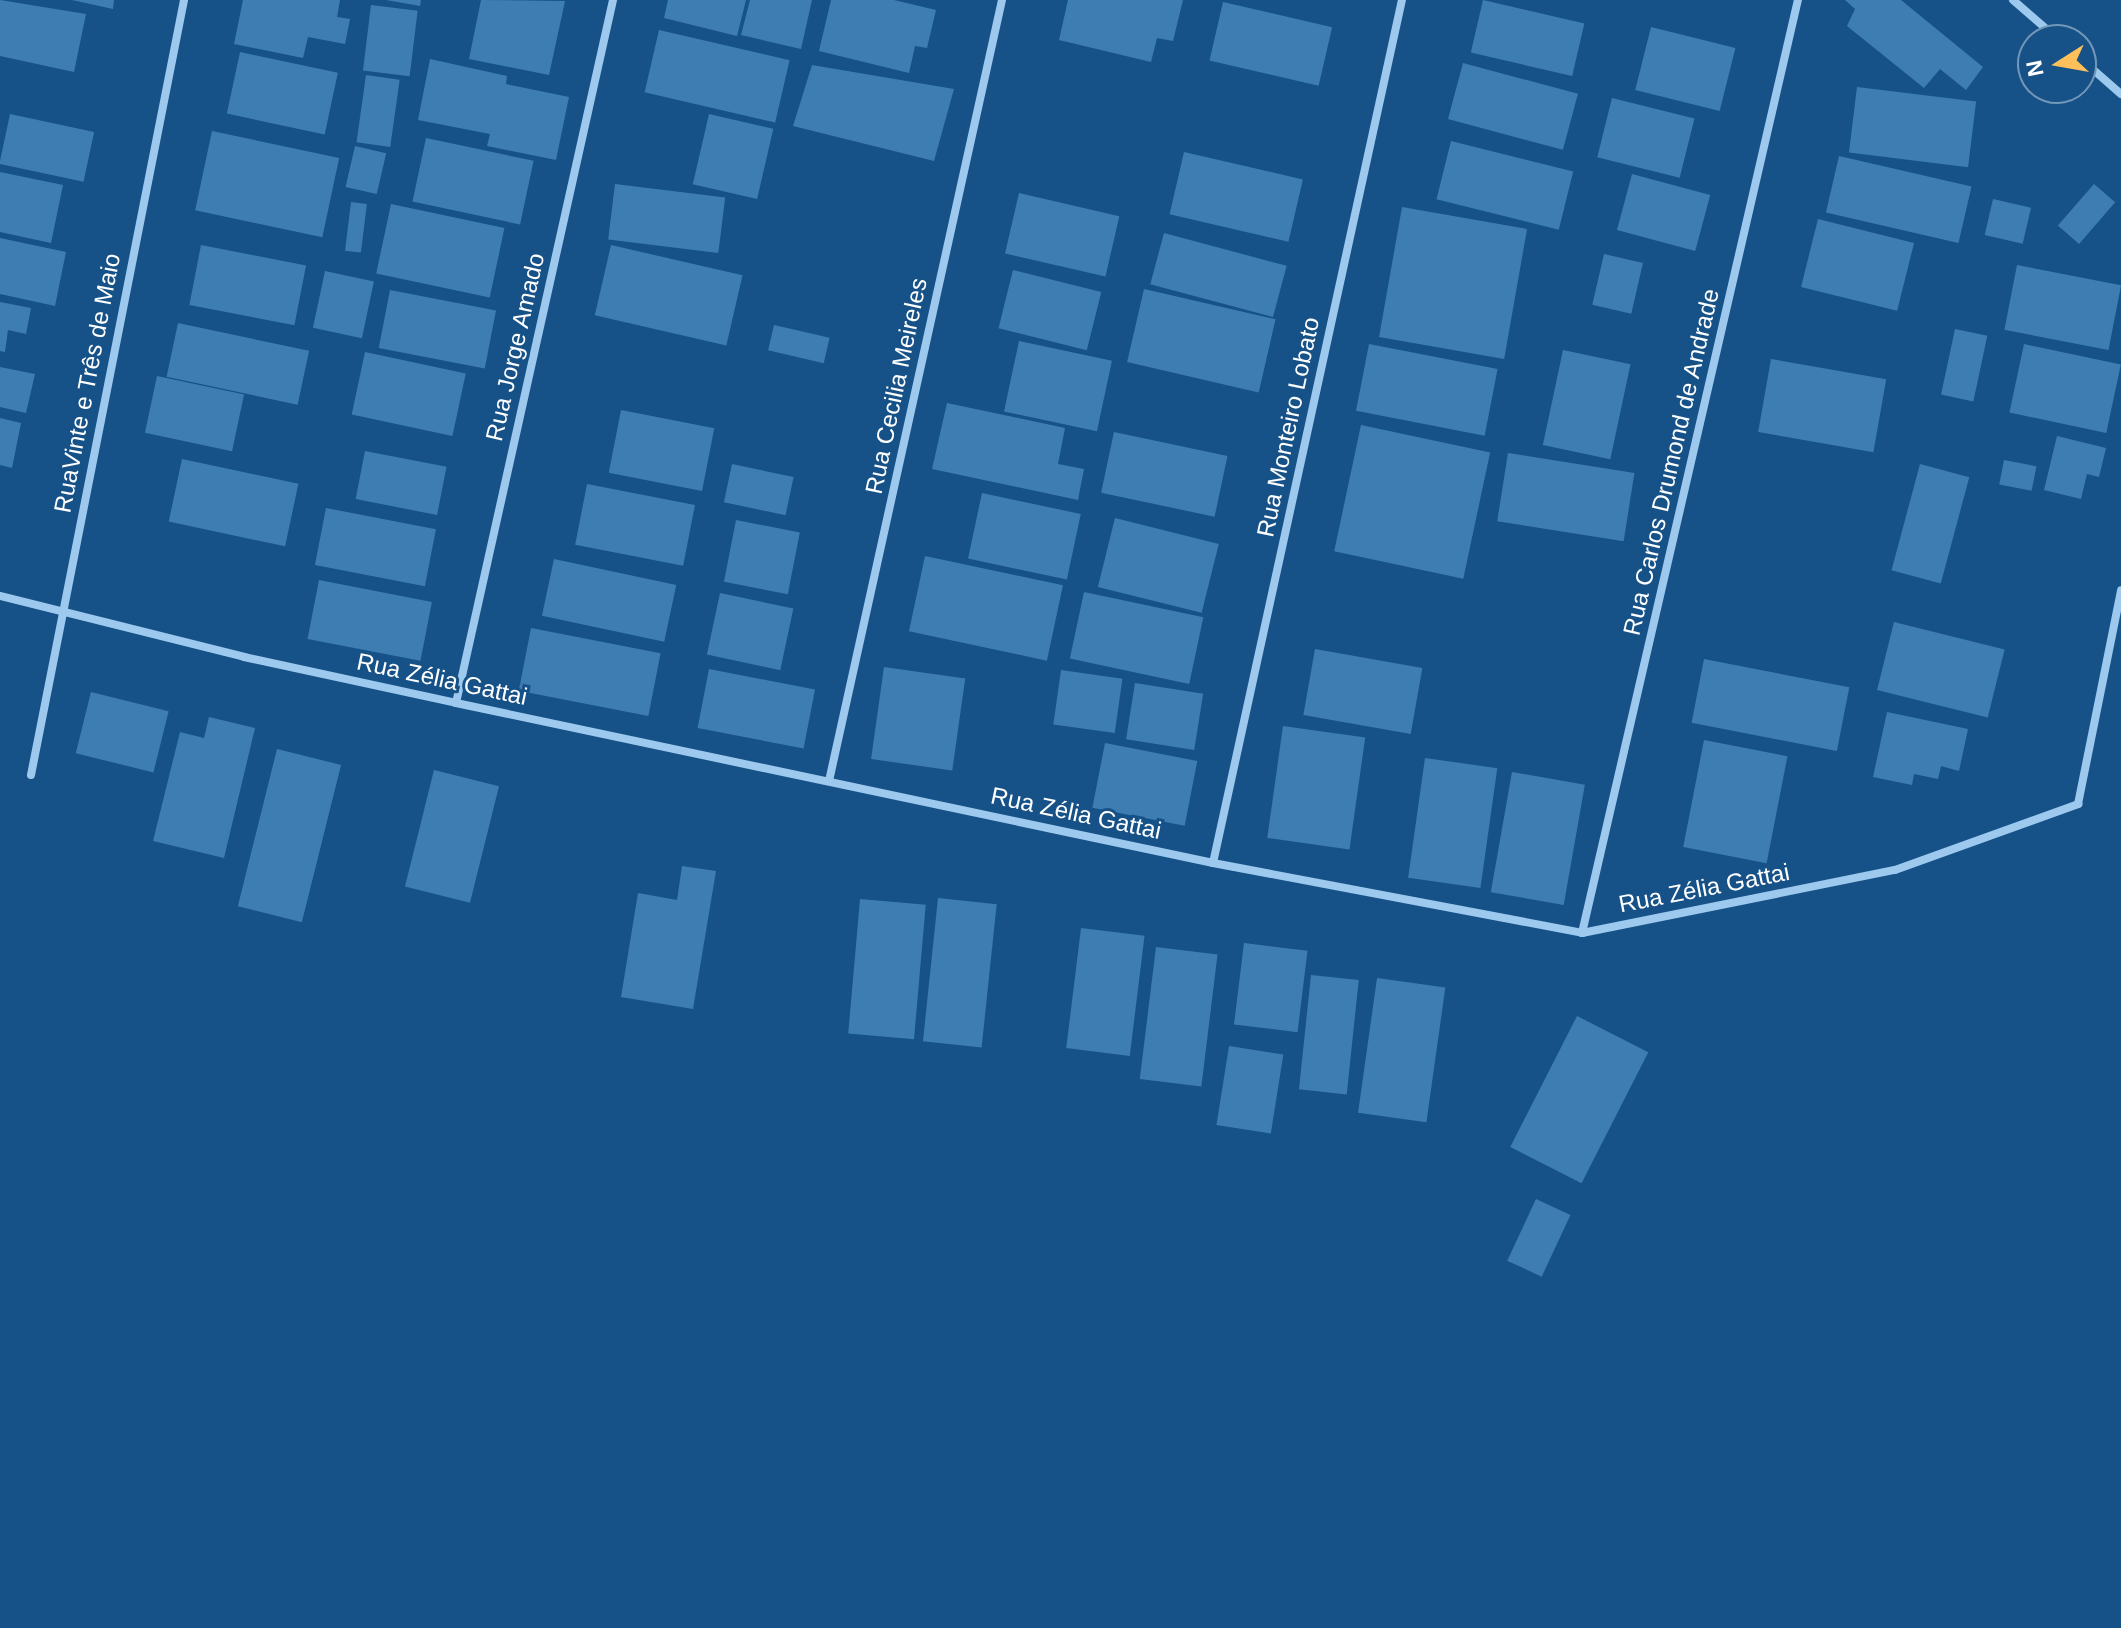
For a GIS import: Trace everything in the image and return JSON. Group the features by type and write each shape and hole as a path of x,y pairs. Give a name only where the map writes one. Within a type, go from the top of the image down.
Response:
{"street":[{"name":"RuaVinte e Três de Maio","path":"31,775 184,0"},
{"name":"Rua Jorge Amado","path":"456,703 613,0"},
{"name":"Rua Cecilia Meireles","path":"829,781 1002,0"},
{"name":"Rua Monteiro Lobato","path":"1213,863 1402,0"},
{"name":"Rua Carlos Drumond de Andrade","path":"1582,933 1798,0"},
{"path":"2013,0 2041,24"},
{"path":"2097,73 2121,94"},
{"name":"Rua Zélia Gattai","path":"0,596 244,657 456,703 1213,863 1582,933 1895,870 2078,804 2121,590"}],"building":[{"path":"0,0 86,14 74,72 0,56"},
{"path":"72,0 114,0 113,9"},
{"path":"243,0 340,0 337,17 350,19 345,44 308,37 303,58 234,44"},
{"path":"386,0 421,0 420,6"},
{"path":"481,0 565,1 549,75 469,59"},
{"path":"668,0 746,0 737,36 664,18"},
{"path":"750,0 812,0 801,49 741,35"},
{"path":"831,0 894,0 936,10 927,48 915,46 909,73 819,51"},
{"path":"1068,0 1183,0 1173,41 1157,38 1151,62 1059,40"},
{"path":"1483,0 1584,23 1572,76 1471,53"},
{"path":"1845,0 1901,0 1983,67 1966,90 1940,69 1924,88 1847,26 1855,9"},
{"path":"1223,2 1332,27 1319,86 1210,60"},
{"path":"371,5 418,11 410,76 363,71"},
{"path":"1651,27 1735,48 1720,111 1635,90"},
{"path":"659,30 790,60 775,123 645,92"},
{"path":"240,52 338,73 325,134 227,114"},
{"path":"430,59 507,76 506,84 569,97 556,160 487,146 490,134 418,120"},
{"path":"1463,63 1578,94 1563,150 1448,119"},
{"path":"812,65 954,89 934,161 793,126"},
{"path":"366,75 400,80 390,147 357,142"},
{"path":"1857,87 1976,102 1968,167 1849,153"},
{"path":"1612,98 1694,119 1680,178 1597,157"},
{"path":"10,114 94,132 84,182 0,164"},
{"path":"709,114 773,129 757,199 693,184"},
{"path":"212,131 339,158 322,237 195,210"},
{"path":"426,138 534,161 520,224 412,202"},
{"path":"1451,141 1573,171 1559,230 1436,199"},
{"path":"355,146 386,153 377,194 346,187"},
{"path":"1184,152 1303,179 1288,242 1170,214"},
{"path":"1839,156 1972,187 1958,243 1826,213"},
{"path":"0,172 63,185 51,243 0,232"},
{"path":"1632,174 1710,195 1695,251 1617,230"},
{"path":"615,184 725,198 718,253 608,240"},
{"path":"2094,184 2115,202 2079,244 2058,226"},
{"path":"1019,193 1119,216 1105,277 1005,253"},
{"path":"1993,199 2031,208 2023,244 1985,235"},
{"path":"351,202 367,204 361,253 345,251"},
{"path":"391,204 504,228 490,298 376,273"},
{"path":"1402,207 1527,229 1504,359 1379,337"},
{"path":"1818,219 1914,243 1897,311 1801,287"},
{"path":"1164,233 1287,266 1273,317 1150,284"},
{"path":"0,238 66,252 55,306 0,294"},
{"path":"201,245 306,265 294,325 189,305"},
{"path":"611,245 743,275 726,346 595,315"},
{"path":"1604,254 1643,263 1631,314 1592,305"},
{"path":"2017,265 2121,285 2108,350 2004,330"},
{"path":"1013,270 1101,292 1087,350 998,328"},
{"path":"325,271 374,281 362,338 313,328"},
{"path":"1144,289 1276,319 1259,392 1127,362"},
{"path":"390,290 496,311 485,369 379,348"},
{"path":"0,302 31,308 26,334 8,330 5,352 0,351"},
{"path":"178,323 309,351 298,405 167,377"},
{"path":"774,325 830,338 824,363 768,350"},
{"path":"1955,329 1987,336 1973,401 1941,395"},
{"path":"1019,341 1112,361 1097,431 1004,411"},
{"path":"1369,344 1498,369 1485,436 1356,411"},
{"path":"2024,344 2121,365 2106,433 2009,412"},
{"path":"1563,350 1630,364 1610,459 1543,445"},
{"path":"365,352 466,373 452,436 352,415"},
{"path":"1771,359 1886,379 1873,452 1758,432"},
{"path":"0,367 35,374 26,413 0,407"},
{"path":"157,376 244,395 232,451 145,433"},
{"path":"947,403 1065,428 1058,464 1084,469 1078,500 932,469"},
{"path":"621,410 714,428 702,491 609,473"},
{"path":"0,418 21,423 12,468 0,465"},
{"path":"1361,425 1490,452 1463,579 1334,551"},
{"path":"1114,432 1227,456 1215,517 1101,493"},
{"path":"2057,436 2106,448 2099,477 2087,474 2081,499 2044,490"},
{"path":"365,451 446,467 437,515 356,499"},
{"path":"1508,453 1634,473 1624,541 1497,521"},
{"path":"182,459 298,484 285,546 169,522"},
{"path":"2004,460 2036,466 2032,491 1999,485"},
{"path":"732,464 794,477 786,515 724,502"},
{"path":"1920,464 1969,477 1941,583 1892,570"},
{"path":"587,484 695,505 683,566 575,545"},
{"path":"982,493 1081,514 1067,580 968,559"},
{"path":"326,508 436,529 425,586 315,565"},
{"path":"1115,518 1219,544 1202,613 1098,587"},
{"path":"736,520 800,532 788,594 724,582"},
{"path":"925,556 1063,585 1047,661 909,631"},
{"path":"554,559 676,585 664,642 542,616"},
{"path":"319,580 432,602 420,661 308,639"},
{"path":"1084,592 1203,617 1189,684 1070,659"},
{"path":"720,593 793,609 780,670 707,655"},
{"path":"1894,622 2005,650 1988,717 1877,690"},
{"path":"531,628 661,653 648,716 519,691"},
{"path":"1315,649 1422,668 1411,734 1303,715"},
{"path":"1704,659 1849,687 1837,751 1692,723"},
{"path":"884,667 965,678 952,771 871,759"},
{"path":"709,669 815,690 804,749 698,728"},
{"path":"1061,670 1122,679 1115,733 1053,724"},
{"path":"1135,683 1203,694 1194,750 1126,739"},
{"path":"91,692 169,711 153,772 76,753"},
{"path":"1887,712 1968,729 1959,771 1941,766 1938,779 1914,774 1912,785 1873,777"},
{"path":"209,717 255,728 224,858 153,841 180,732 204,738"},
{"path":"1283,726 1365,738 1349,849 1267,838"},
{"path":"1704,740 1787,756 1767,863 1683,847"},
{"path":"1105,743 1197,761 1185,826 1092,808"},
{"path":"277,749 341,765 302,922 238,906"},
{"path":"1425,758 1497,768 1480,888 1408,878"},
{"path":"434,770 499,786 470,903 405,886"},
{"path":"1512,772 1585,785 1564,905 1491,892"},
{"path":"682,866 716,871 693,1009 621,997 638,893 677,900"},
{"path":"938,898 997,904 982,1047 923,1041"},
{"path":"860,899 926,905 914,1039 848,1033"},
{"path":"1081,928 1145,936 1130,1056 1066,1048"},
{"path":"1244,943 1308,951 1298,1032 1234,1024"},
{"path":"1156,947 1218,955 1201,1087 1140,1079"},
{"path":"1311,975 1359,980 1347,1094 1299,1089"},
{"path":"1377,978 1445,988 1426,1122 1358,1113"},
{"path":"1577,1016 1648,1052 1582,1183 1510,1147"},
{"path":"1229,1046 1283,1055 1271,1134 1216,1125"},
{"path":"1536,1199 1570,1215 1542,1277 1507,1261"}]}
